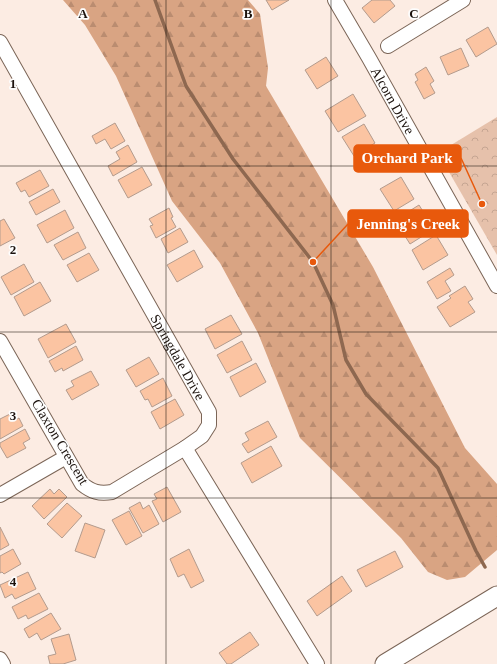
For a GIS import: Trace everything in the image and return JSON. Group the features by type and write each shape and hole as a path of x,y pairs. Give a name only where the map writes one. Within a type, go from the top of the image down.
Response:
{"main road":[{"path":"385,664 497,596"}],"street":[{"name":"Alcorn Drive","path":"335,0 497,286"},
{"path":"388,46 463,0"},
{"name":"Springdale Drive","path":"0,42 209,412 209,425 202,436 185,448"},
{"name":"Claxton Crescent","path":"0,341 82,484 91,491 102,494 112,492 185,448"},
{"path":"185,448 317,664"},
{"path":"0,495 66,457"},
{"path":"0,659 3,664"}],"green space":[{"path":"63,0 248,0 260,14 268,68 266,86 373,267 465,448 497,484 497,550 465,577 447,580 428,572 401,538 300,438 258,333 220,263 172,201 116,76 85,25"},
{"path":"497,117 497,255 438,153"}],"building":[{"path":"266,0 289,0 272,10"},
{"path":"372,0 390,0 395,6 374,23 362,8"},
{"path":"488,27 497,44 476,57 466,40"},
{"path":"461,48 469,66 448,75 440,57"},
{"path":"326,57 338,76 317,89 305,70"},
{"path":"426,67 434,81 430,84 435,93 424,99 415,82 418,80 415,74"},
{"path":"353,94 366,116 338,132 325,111"},
{"path":"115,123 125,141 111,149 105,139 96,144 92,136"},
{"path":"364,124 375,143 354,156 342,137"},
{"path":"128,145 137,162 113,176 108,166 120,159 116,152"},
{"path":"142,167 152,185 128,198 118,180"},
{"path":"40,170 49,186 29,197 25,190 21,192 16,183"},
{"path":"401,177 414,199 394,211 380,189"},
{"path":"53,189 60,202 36,215 29,202"},
{"path":"419,205 434,229 410,244 395,220"},
{"path":"169,208 173,217 171,218 176,227 156,238 150,226 153,225 149,219"},
{"path":"65,210 74,228 47,243 37,225"},
{"path":"4,219 15,238 0,246 0,221"},
{"path":"180,228 188,242 168,253 161,239"},
{"path":"78,232 86,248 63,260 54,245"},
{"path":"436,235 448,255 423,270 412,250"},
{"path":"194,250 203,267 177,282 167,265"},
{"path":"89,253 99,270 77,282 67,265"},
{"path":"24,264 34,282 11,295 1,277"},
{"path":"450,268 454,275 445,281 451,291 437,299 427,282"},
{"path":"40,282 51,301 24,316 14,297"},
{"path":"465,286 473,299 468,302 475,312 450,327 437,307 451,298 449,296"},
{"path":"231,315 242,334 215,349 205,329"},
{"path":"66,324 76,342 48,358 38,339"},
{"path":"242,341 252,360 227,373 217,355"},
{"path":"76,346 83,360 63,371 62,368 55,372 49,361"},
{"path":"149,357 159,374 136,387 126,370"},
{"path":"256,363 266,382 240,397 230,377"},
{"path":"91,371 99,385 72,400 66,390 74,386 71,381"},
{"path":"163,378 172,396 152,407 148,399 145,400 140,391"},
{"path":"175,399 184,415 160,429 151,412"},
{"path":"12,413 15,420 19,418 23,426 0,439 0,419"},
{"path":"268,421 277,437 248,453 242,444 249,440 245,433"},
{"path":"25,429 30,439 23,443 26,448 7,458 0,446 0,443"},
{"path":"271,446 282,466 252,483 241,463"},
{"path":"167,487 181,512 163,522 152,501 157,499 154,494"},
{"path":"50,489 54,494 59,489 67,497 44,519 32,506"},
{"path":"140,502 143,509 149,505 159,524 143,533 129,508"},
{"path":"67,503 82,516 62,538 47,524"},
{"path":"129,511 142,536 126,545 112,520"},
{"path":"85,523 105,530 95,558 75,551"},
{"path":"0,527 9,545 0,550"},
{"path":"13,549 21,564 4,574 2,572 0,573 0,556"},
{"path":"189,549 204,581 191,588 184,574 178,577 170,559"},
{"path":"395,551 403,567 366,587 357,570"},
{"path":"28,572 36,589 15,599 12,594 5,598 0,585"},
{"path":"342,576 352,591 317,616 307,601"},
{"path":"39,593 48,609 28,619 26,615 18,619 12,607"},
{"path":"51,613 61,629 41,640 37,633 29,638 24,629"},
{"path":"250,632 259,645 231,664 227,664 219,653"},
{"path":"69,634 76,660 63,664 50,664 48,656 56,654 51,639"}],"waterway":[{"path":"155,0 186,86 233,159 313,262 333,305 346,360 366,394 438,468 476,551 485,567"}],"place":[{"name":"Orchard Park","path":"482,204"},
{"name":"Jenning's Creek","path":"313,262"}]}
